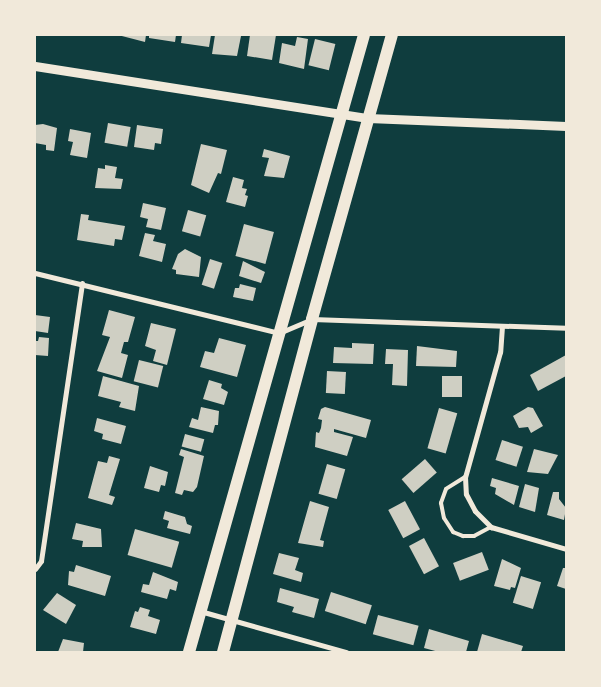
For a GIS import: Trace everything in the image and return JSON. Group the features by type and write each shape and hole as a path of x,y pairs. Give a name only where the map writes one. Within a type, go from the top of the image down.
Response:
{"main road":[{"path":"189,652 364,35"},
{"path":"223,652 312,319 392,35"}],"street":[{"path":"35,66 342,112 368,118 566,126"},
{"path":"35,273 82,282 279,333 312,319 566,328"},
{"path":"35,569 40,561 82,282"},
{"path":"502,326 500,352 465,477 470,502 481,519 491,527 566,549"},
{"path":"200,611 346,652"}],"lane":[{"path":"465,477 446,488 441,503 444,518 453,532 463,536 474,536 491,527"}],"building":[{"path":"118,35 146,35 145,42"},
{"path":"149,35 176,35 175,42 149,38"},
{"path":"182,35 211,35 209,47 181,43"},
{"path":"215,35 241,36 237,56 212,54"},
{"path":"250,35 276,35 272,60 247,56"},
{"path":"297,37 308,39 304,69 279,63 282,43 295,46"},
{"path":"315,39 335,44 329,70 308,65"},
{"path":"108,123 131,127 127,147 105,143"},
{"path":"43,124 57,128 54,151 46,150 46,145 35,143 35,125"},
{"path":"137,125 163,129 161,144 155,143 154,150 134,147"},
{"path":"70,129 91,133 87,158 70,155 73,142 68,141"},
{"path":"201,144 227,150 221,174 218,173 209,193 191,185"},
{"path":"264,149 290,156 284,178 264,176 269,158 262,157"},
{"path":"105,165 117,167 115,178 123,179 121,189 95,188 98,168 105,169"},
{"path":"233,177 244,180 242,188 247,189 245,195 248,196 245,207 226,202"},
{"path":"143,203 166,208 161,230 146,227 148,219 140,217"},
{"path":"188,210 206,215 200,236 182,231"},
{"path":"81,214 89,215 88,220 125,226 122,240 115,239 114,246 77,240"},
{"path":"244,224 274,232 265,264 235,256"},
{"path":"145,233 155,235 153,241 166,244 162,262 139,256"},
{"path":"185,249 201,257 199,277 176,274 176,270 172,269 178,254"},
{"path":"210,259 222,263 214,289 202,285"},
{"path":"243,261 265,272 261,283 239,276"},
{"path":"240,284 256,288 253,301 233,297 235,288 239,288"},
{"path":"109,310 135,317 128,342 124,342 121,353 128,355 122,378 97,371 110,337 102,335"},
{"path":"35,315 50,317 48,333 35,331"},
{"path":"151,323 176,329 167,365 153,361 156,350 145,346"},
{"path":"39,337 49,338 48,356 35,355 35,341 38,341"},
{"path":"219,338 246,345 237,377 200,367 205,351 214,353"},
{"path":"352,343 374,344 373,364 333,363 334,347 352,348"},
{"path":"417,346 457,351 456,367 416,366"},
{"path":"386,349 408,350 407,386 392,385 393,364 385,364"},
{"path":"566,355 566,376 538,391 530,375"},
{"path":"139,360 163,366 158,387 134,381"},
{"path":"327,371 346,372 345,394 326,393"},
{"path":"103,376 139,386 135,411 119,407 121,402 98,396"},
{"path":"442,376 462,376 462,397 442,397"},
{"path":"209,380 222,384 221,388 228,392 224,405 203,399"},
{"path":"201,407 219,411 218,425 215,425 213,433 189,427 192,418 198,420"},
{"path":"325,407 371,420 366,438 334,429 334,432 353,437 347,456 315,447 316,432 319,433 322,420 318,419 321,409"},
{"path":"528,407 533,408 543,426 531,433 528,427 519,428 513,416"},
{"path":"439,408 457,413 446,454 427,448"},
{"path":"97,418 126,426 121,444 102,439 103,434 94,431"},
{"path":"185,434 204,439 201,452 182,447"},
{"path":"502,440 523,447 516,467 496,460"},
{"path":"181,449 204,456 197,487 193,492 184,490 182,495 175,493 184,457 179,455"},
{"path":"534,449 558,455 548,474 527,472"},
{"path":"109,456 120,459 109,495 115,497 112,505 88,498 98,461 107,463"},
{"path":"425,459 437,473 413,493 402,479"},
{"path":"327,464 345,469 337,499 318,494"},
{"path":"150,466 168,472 165,486 161,485 159,492 144,488"},
{"path":"492,478 519,486 514,505 495,494 496,488 490,486"},
{"path":"525,484 539,488 535,512 519,507"},
{"path":"553,492 559,492 559,499 566,508 564,520 547,515"},
{"path":"310,501 329,507 320,540 324,541 323,547 298,543"},
{"path":"405,501 420,529 403,538 388,510"},
{"path":"165,511 185,517 187,524 192,526 190,534 167,528 169,521 163,519"},
{"path":"76,523 101,529 102,547 82,547 83,541 72,539"},
{"path":"135,529 179,542 172,568 128,555"},
{"path":"424,538 439,566 424,574 409,546"},
{"path":"482,552 489,570 460,581 453,563"},
{"path":"279,553 299,558 295,570 303,573 301,582 273,574"},
{"path":"502,559 521,568 515,588 511,587 510,590 494,586"},
{"path":"76,565 111,576 105,596 68,585 69,571 74,572"},
{"path":"563,568 566,568 566,589 557,586"},
{"path":"153,572 178,582 176,591 170,589 167,599 141,592 143,584 149,585"},
{"path":"521,576 541,582 533,609 513,603"},
{"path":"280,588 319,599 314,618 292,612 294,607 277,602"},
{"path":"331,592 372,605 366,624 325,611"},
{"path":"57,593 76,605 66,624 43,610"},
{"path":"140,607 150,610 148,616 160,620 156,634 130,627 135,611 138,612"},
{"path":"378,615 419,626 413,645 373,634"},
{"path":"429,629 469,641 466,652 439,652 424,648"},
{"path":"482,634 523,646 521,652 477,652"},
{"path":"63,639 84,643 83,652 58,652"}]}
